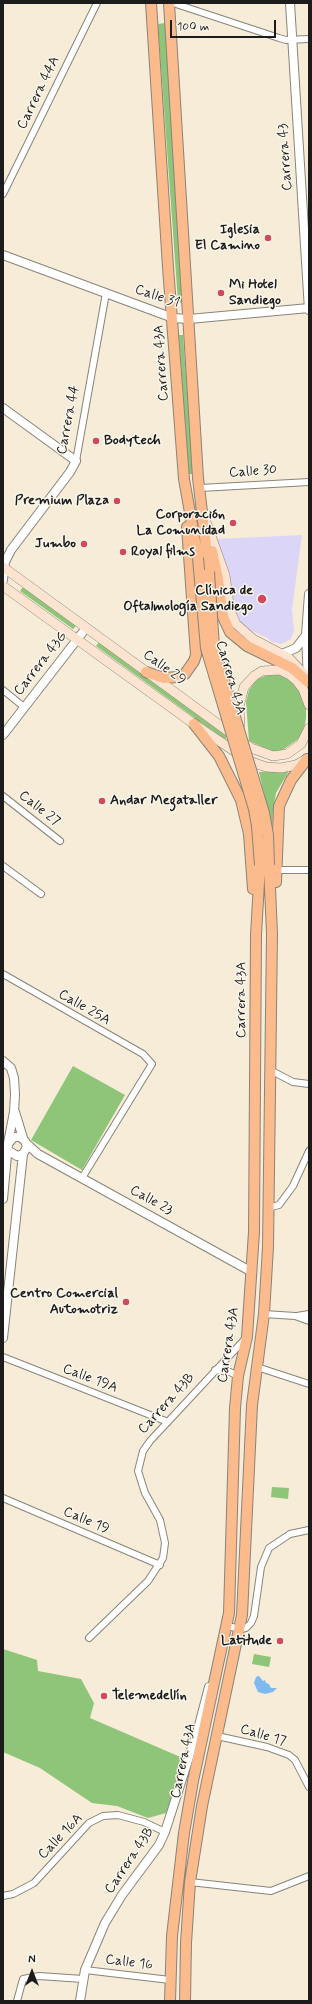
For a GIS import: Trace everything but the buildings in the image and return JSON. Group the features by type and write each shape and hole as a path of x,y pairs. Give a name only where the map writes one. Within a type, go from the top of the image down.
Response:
{"main road":[{"name":"Carrera 43A","path":"151,3 184,479 198,558 206,648 254,809 258,833 268,867 256,935 254,1232 247,1337 238,1376 234,1415 231,1568 227,1626 193,1781 184,1833 177,1881 170,1980 170,2001"},
{"name":"Carrera 43A","path":"169,3 200,488 209,572 214,646 267,824 272,934 268,1208 264,1314 252,1405 248,1457 241,1629 200,1817 190,1882 186,1943 185,2001"},
{"path":"146,672 164,678 178,677 185,674 194,661 196,655 184,479"},
{"path":"203,512 225,575 233,618 247,635 282,654 295,663 309,683"},
{"path":"203,512 217,572 221,607 226,625 241,642 257,652 286,665 309,683"},
{"name":"Calle 29","path":"4,567 241,742 260,752 273,756 286,754 301,744 309,728"},
{"name":"Calle 29","path":"3,586 194,724 258,764 274,768 289,767 308,758"},
{"path":"241,735 239,706 244,687 254,676 262,672 280,670 296,680 303,689 309,705"},
{"path":"194,724 224,765 237,791 244,811 249,834 256,935"},
{"path":"268,867 280,799 291,780 308,758"}],"street":[{"name":"Carrera 44A","path":"3,194 97,3"},
{"path":"173,3 279,38 292,40 309,39"},
{"name":"Carrera 43","path":"290,3 309,309"},
{"name":"Calle 31","path":"3,255 173,318 189,319 309,309"},
{"name":"Carrera 44","path":"3,580 4,567 11,550 70,472 76,461 106,292"},
{"path":"3,408 76,461"},
{"name":"Calle 30","path":"200,488 309,482"},
{"path":"309,594 306,635 309,683"},
{"name":"Carrera 43G","path":"3,735 86,628"},
{"path":"282,654 296,648 306,635"},
{"path":"3,690 24,707"},
{"name":"Calle 27","path":"3,796 60,841"},
{"path":"3,866 41,894"},
{"path":"268,867 309,870"},
{"name":"Calle 25A","path":"3,974 143,1054 152,1064 82,1178"},
{"path":"3,1061 11,1068 14,1078 14,1112 8,1147 3,1195"},
{"path":"270,1070 293,1082 309,1084"},
{"path":"3,1338 24,1147 14,1112"},
{"path":"8,1147 14,1137 24,1147"},
{"name":"Calle 23","path":"8,1147 13,1155 24,1147 38,1154 252,1272"},
{"path":"268,1208 279,1205 293,1186 309,1151"},
{"path":"264,1314 295,1316 309,1314"},
{"path":"295,1316 309,1321"},
{"name":"Carrera 43B","path":"89,1638 148,1581 160,1565 165,1544 160,1520 145,1493 138,1471 143,1451 150,1441 247,1337"},
{"name":"Calle 19A","path":"3,1357 168,1422"},
{"path":"257,1367 309,1384"},
{"name":"Carrera 43B","path":"215,1370 230,1372 238,1376"},
{"name":"Calle 19","path":"3,1498 160,1565"},
{"path":"227,1626 241,1629 246,1628 251,1623 254,1616 261,1567 269,1548 290,1534 309,1530"},
{"name":"Carrera 43B","path":"80,2001 85,1970 105,1923 122,1895 159,1845 165,1832 198,1729 208,1688 219,1664"},
{"name":"Calle 17","path":"217,1736 267,1747 289,1755 295,1760 309,1787"},
{"name":"Calle 16A","path":"3,1896 13,1894 34,1883 89,1823 103,1816 118,1815 144,1822 165,1832"},
{"path":"190,1882 271,1891 309,1876"},
{"name":"Calle 16","path":"85,1970 170,1980"},
{"path":"17,2001 24,1979 39,1976 83,1979"}],"shaded area":[{"name":"Clínica de Oftalmología Sandiego","path":"302,535 292,609 294,631 291,639 281,644 272,642 238,621 233,614 227,569 217,539"}],"green space":[{"path":"165,23 182,303 178,302 158,24"},
{"path":"179,335 183,335 193,474 189,474"},
{"path":"23,587 76,626 73,629 20,591"},
{"path":"99,642 227,735 225,740 96,646"},
{"path":"279,673 297,684 306,708 306,718 304,730 297,740 281,751 272,751 249,741 246,702 249,690 256,680 267,675"},
{"path":"289,771 276,793 272,829 259,772"},
{"path":"73,1066 125,1095 82,1170 31,1140"},
{"path":"272,1487 289,1488 288,1499 271,1497"},
{"path":"3,1649 37,1660 38,1671 81,1679 94,1703 90,1718 185,1759 166,1813 148,1818 117,1806 92,1803 40,1768 3,1752"},
{"path":"254,1654 271,1657 269,1667 252,1664"}],"water":[{"path":"259,1676 263,1681 265,1680 266,1683 269,1684 271,1688 277,1688 273,1692 265,1694 258,1692 254,1683 256,1677"}],"place":[{"name":"Iglesia El Camino","path":"268,238"},
{"name":"Mi Hotel Sandiego","path":"221,293"},
{"name":"Bodytech","path":"96,441"},
{"name":"Premium Plaza","path":"117,501"},
{"name":"Corporación La Comunidad","path":"233,523"},
{"name":"Jumbo","path":"84,544"},
{"name":"Royal films","path":"123,552"},
{"name":"Clínica de Oftalmología Sandiego","path":"262,599"},
{"name":"Andar Megataller","path":"102,801"},
{"name":"Centro Comercial Automotriz","path":"126,1302"},
{"name":"Latitude","path":"280,1641"},
{"name":"Telemedellín","path":"104,1696"}]}
